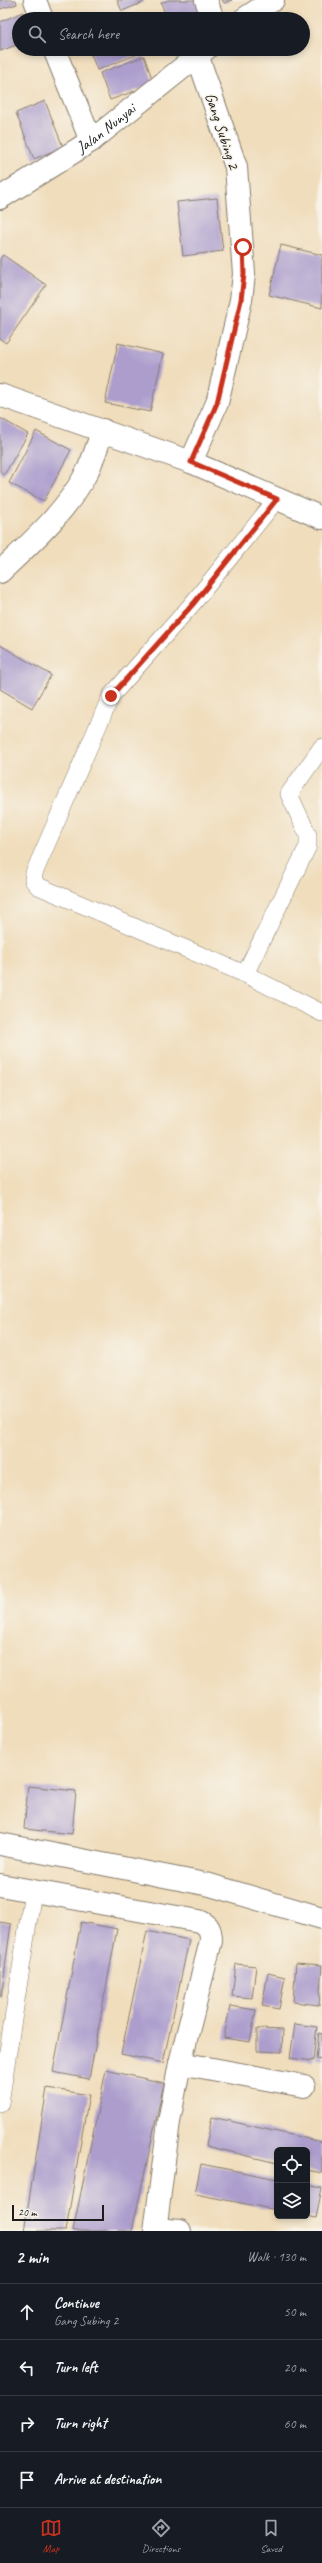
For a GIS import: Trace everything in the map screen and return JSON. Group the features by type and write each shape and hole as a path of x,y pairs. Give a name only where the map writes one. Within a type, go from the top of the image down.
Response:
{"street":[{"path":"35,0 39,12"},
{"path":"206,0 211,12"},
{"path":"255,12 273,0"},
{"path":"57,56 90,141"},
{"name":"Jalan Nunyai","path":"0,198 90,141 198,56"},
{"name":"Gang Subing 2","path":"191,462 217,403 241,300 244,274 236,167 203,56"},
{"path":"0,395 191,462 322,518"},
{"path":"0,572 48,526 66,502 87,471 103,430"},
{"path":"0,1844 210,1885 322,1918"},
{"path":"0,1885 199,1921 208,1926 211,1941 180,2063 169,2122 155,2230 180,2231"},
{"path":"180,2063 304,2086"}],"lane":[{"path":"277,499 194,603 111,696 34,874 33,880 38,886 245,974 322,1013"},
{"path":"245,974 308,846 308,836 289,794 322,747"},
{"path":"0,2103 33,1891"}],"building":[{"path":"0,0 16,0 17,4 0,9"},
{"path":"117,0 143,0 144,2 122,11"},
{"path":"168,0 196,0 201,12 164,12 161,3"},
{"path":"222,0 232,0 224,3"},
{"path":"12,17 12,47 0,51 0,22"},
{"path":"92,56 133,56 97,70"},
{"path":"144,56 154,84 110,100 100,73"},
{"path":"45,101 63,147 34,159 16,113"},
{"path":"217,198 223,251 183,256 177,202"},
{"path":"281,245 322,255 322,308 269,295"},
{"path":"3,255 46,285 6,343 0,339 0,259"},
{"path":"118,343 163,354 150,412 105,403"},
{"path":"0,418 28,434 4,475 0,472"},
{"path":"36,431 71,450 44,501 9,483"},
{"path":"0,645 51,675 32,708 0,689"},
{"path":"28,1786 76,1791 72,1834 24,1829"},
{"path":"0,1922 11,1924 1,1997 0,1997"},
{"path":"81,1922 117,1929 89,2079 53,2072"},
{"path":"147,1931 189,1940 163,2063 121,2054"},
{"path":"296,1963 322,1965 319,2005 293,2002"},
{"path":"236,1964 256,1966 252,1998 232,1996"},
{"path":"268,1973 285,1977 279,2009 262,2006"},
{"path":"230,2006 256,2010 250,2042 224,2038"},
{"path":"295,2024 317,2027 313,2061 290,2058"},
{"path":"257,2029 283,2030 282,2052 257,2051"},
{"path":"319,2033 322,2034 322,2060 316,2059"},
{"path":"106,2070 164,2083 132,2231 73,2231"},
{"path":"47,2088 89,2095 66,2231 24,2231"},
{"path":"212,2117 322,2142 322,2173 310,2171 310,2147 274,2147 274,2162 206,2146"},
{"path":"201,2164 274,2178 274,2209 195,2194"},
{"path":"310,2186 322,2188 316,2218 310,2217"}],"route":[{"path":"111,696 194,603 277,499 191,462 217,403 241,300 244,274 243,247"}]}
